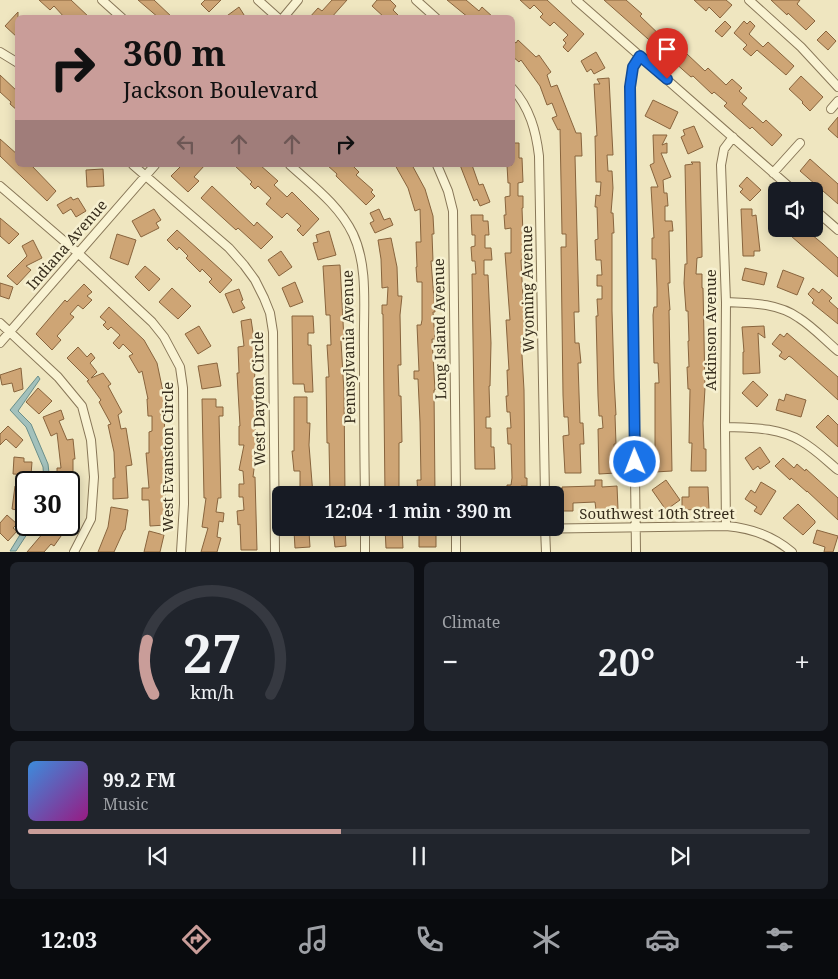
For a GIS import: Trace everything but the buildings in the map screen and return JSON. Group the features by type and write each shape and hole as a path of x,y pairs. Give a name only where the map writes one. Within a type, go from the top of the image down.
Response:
{"street":[{"path":"102,0 119,15"},
{"path":"258,0 275,15"},
{"path":"286,15 298,0"},
{"path":"416,0 433,15"},
{"path":"576,0 784,182"},
{"path":"750,0 801,47 838,87"},
{"path":"0,52 15,61"},
{"path":"636,552 630,83 633,67 640,56"},
{"name":"Wyoming Avenue","path":"515,92 532,119 537,136 539,156 544,486"},
{"path":"831,109 838,101"},
{"name":"Atkinson Avenue","path":"726,526 726,302 721,165 724,149 733,138"},
{"path":"773,173 800,143"},
{"name":"West Dayton Circle","path":"135,167 229,248 255,280 270,313 273,332 274,552"},
{"name":"Indiana Avenue","path":"0,343 153,167"},
{"name":"Pennsylvania Avenue","path":"292,167 320,192 344,218 354,236 360,255 363,297 365,486"},
{"name":"Long Island Avenue","path":"438,167 448,191 453,210 456,486"},
{"name":"West Evanston Circle","path":"0,186 78,253 152,322 164,338 180,367 183,388 184,484 181,552"},
{"path":"823,217 838,230"},
{"path":"726,302 753,303 782,309 798,317 838,351"},
{"path":"0,323 58,377 82,406 91,440 94,477 91,519 74,552"},
{"path":"725,427 772,430 786,434 801,440 838,470"},
{"name":"Southwest 10th Street","path":"564,528 726,526 746,528 758,531 792,552"},
{"path":"365,536 365,552"},
{"path":"456,536 456,552"},
{"path":"545,536 546,552"}],"water":[{"path":"38,376 40,379 18,411 31,424 48,464 49,471 43,471 26,427 10,410"},
{"path":"19,536 26,536 16,551 10,551"}],"route":[{"path":"635,462 630,83 633,67 640,56 667,79"}]}
